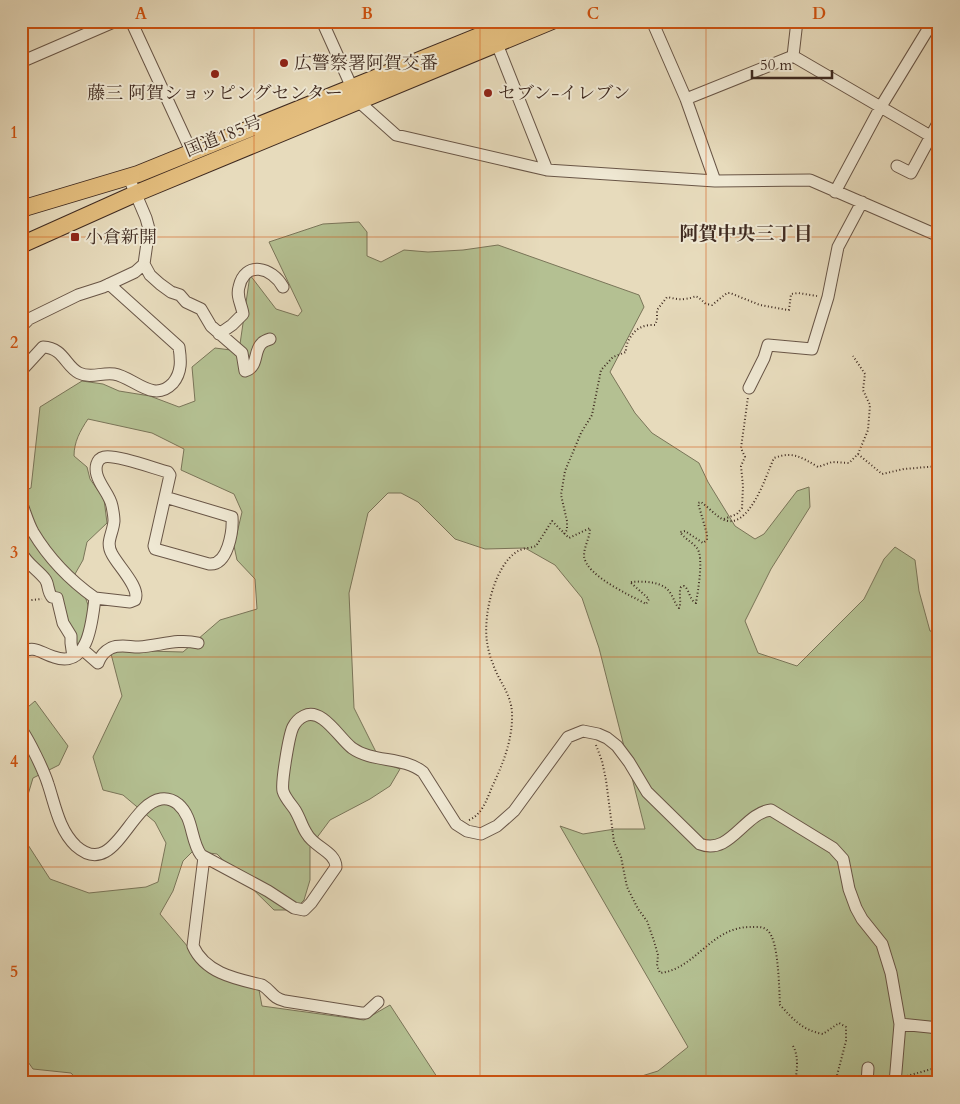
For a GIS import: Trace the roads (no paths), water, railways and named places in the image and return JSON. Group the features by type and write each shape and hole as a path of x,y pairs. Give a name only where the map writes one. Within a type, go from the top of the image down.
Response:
{"highway":[{"name":"国道185号","path":"21,245 516,21"},
{"name":"国道185号","path":"21,209 130,178 192,153 355,95 378,95 552,21"},
{"path":"21,221 130,178"},
{"path":"21,233 136,193"}],"street":[{"path":"21,62 116,21"},
{"path":"131,21 192,153"},
{"path":"322,21 355,95 396,135 548,170 715,180 810,180 939,236"},
{"path":"652,21 686,99 715,180"},
{"path":"793,56 797,21"},
{"path":"835,192 880,108 933,21"},
{"path":"497,44 548,170"},
{"path":"686,99 793,56"},
{"path":"793,56 934,139"},
{"path":"897,166 910,173 934,139 939,121"},
{"path":"130,178 149,229 144,264 150,275 170,292 180,295 186,302 201,308 211,326 242,353 245,370 250,369 255,364 258,349 262,343 270,339"},
{"path":"749,388 764,358 768,345 812,349 828,297 838,247 862,202"},
{"path":"21,327 28,319 78,295 110,284 135,272 144,264"},
{"path":"219,334 243,314 238,298 238,288 247,273 254,269 262,269 280,281 283,287"},
{"path":"21,370 43,347 50,347 58,352 78,373 89,376 114,374 157,391 168,388 176,380 180,370 179,347 110,284"},
{"path":"22,507 32,531 77,585 95,598 130,602 135,600 137,592 109,548 108,540 114,520 112,505 97,475 96,466 98,461 105,457 115,457 168,472 170,474 154,546 155,548 209,564 221,561 229,543 232,517 165,497"},
{"path":"22,556 46,580 48,592 52,597 57,598 63,623 71,636 70,643 78,653 98,663 109,649 115,647 139,647 180,640 198,643"},
{"path":"21,652 35,649 53,657 64,659 78,653 89,635 95,598"},
{"path":"21,729 47,782 58,818 72,842 78,848 87,853 103,854 117,842 140,811 146,806 159,799 170,799 177,803 187,815 196,847 204,857 268,891 294,908 304,910 334,872 336,862 331,855 310,841 283,790 288,745 293,728 304,716 318,716 326,721 358,751 416,767 423,772 456,824 467,831 481,834 497,826 522,802 568,737 583,731 607,738 617,746 629,762 647,792 700,844 712,846 724,843 760,812 771,810 840,854 843,858 849,889 856,908 862,919 882,944 891,974 900,1024 895,1081"},
{"path":"204,857 193,946 212,968 226,976 262,985 277,999 285,1001 361,1013 366,1013 378,1002"},
{"path":"900,1024 939,1028"},
{"path":"867,1083 868,1068"}],"place":[{"name":"広警察署阿賀交番","path":"284,63"},
{"name":"藤三 阿賀ショッピングセンター","path":"215,74"},
{"name":"セブン-イレブン","path":"488,93"},
{"name":"小倉新開","path":"75,237"}],"district":[{"name":"阿賀中央三丁目","path":"746,233"}]}
